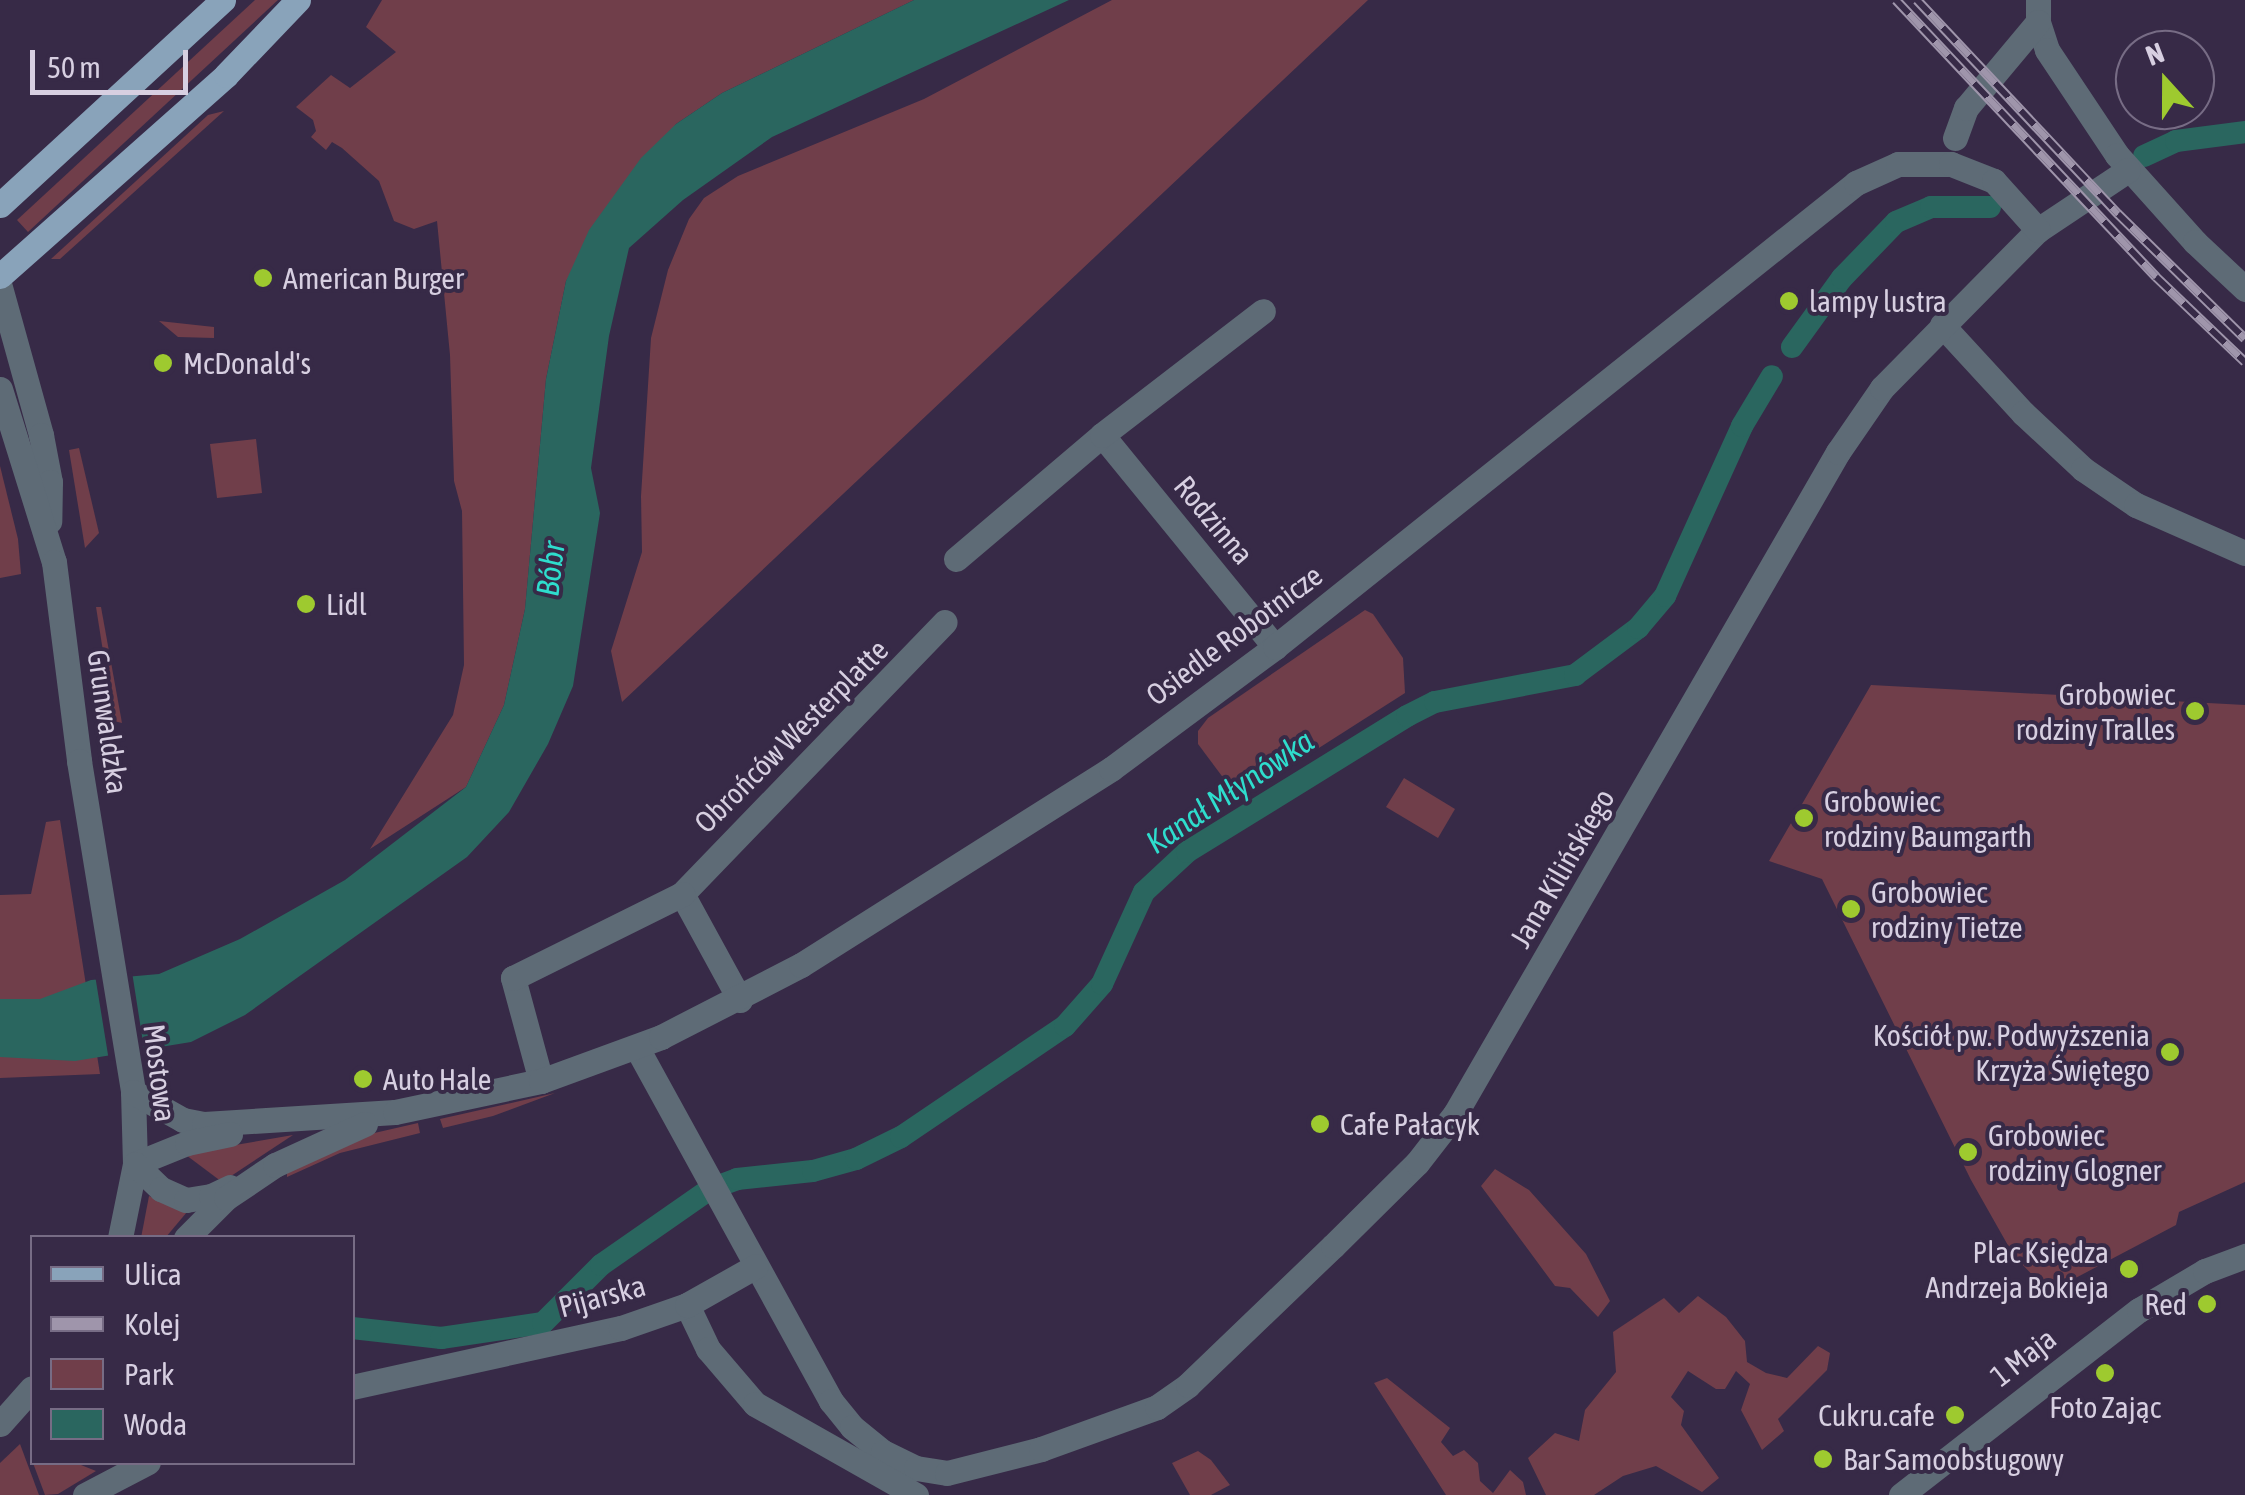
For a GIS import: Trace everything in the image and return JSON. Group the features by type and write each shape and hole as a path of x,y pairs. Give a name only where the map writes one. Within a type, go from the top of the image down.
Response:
{"main road":[{"path":"0,205 223,0"},
{"path":"0,276 211,88 298,0"}],"street":[{"path":"1955,138 1966,108 2038,11"},
{"path":"2038,11 2046,50 2128,170 2245,289"},
{"name":"Osiedle Robotnicze","path":"131,1081 183,1120 228,1125 291,1122 395,1112 541,1081 637,1048 740,1000 1111,769 1275,647 1856,184 1898,164 1951,164 1994,181 2038,230"},
{"name":"Jana Kilińskiego","path":"948,1484 1157,1407 1188,1385 1416,1163 1468,1094 1838,452 1882,388 2038,230 2128,170"},
{"name":"Grunwaldzka","path":"0,288 47,467 48,536 103,916"},
{"path":"956,559 1102,435 1263,311"},
{"path":"1942,325 2083,470 2136,505 2245,553"},
{"name":"Grunwaldzka","path":"2,396 48,536"},
{"name":"Rodzinna","path":"1102,435 1275,647"},
{"name":"Obrońców Westerplatte","path":"541,1081 514,978 682,894 946,622"},
{"path":"682,894 740,1000"},
{"name":"Mostowa","path":"103,916 131,1081 135,1164 121,1235"},
{"path":"637,1048 842,1416 892,1457 948,1484"},
{"name":"Osiedle Robotnicze","path":"291,1122 188,1143 135,1164 168,1193 196,1200 323,1140 395,1112"},
{"name":"Osiedle Robotnicze","path":"189,1235 226,1198 276,1165"},
{"name":"1 Maja","path":"1901,1495 2140,1310 2206,1271 2245,1256"},
{"path":"687,1306 756,1266"},
{"name":"Pijarska","path":"355,1385 621,1328 687,1306 708,1348 755,1404 916,1495"},
{"path":"0,1424 30,1390"},
{"path":"85,1495 142,1465"}],"green space":[{"path":"255,0 278,0 28,232 17,220"},
{"path":"382,0 914,0 722,93 676,124 566,281 546,379 525,609 504,705 466,787 370,849 453,715 464,665 462,511 454,481 450,355 437,221 414,229 394,221 379,181 342,148 332,142 326,150 311,137 316,131 313,120 296,107 331,75 350,88 396,52 366,27"},
{"path":"1112,0 1368,0 622,702 611,651 642,552 641,496 651,338 668,270 689,219 704,198 738,176 924,99"},
{"path":"224,111 60,259 51,259 208,115"},
{"path":"159,321 214,327 214,338 178,337"},
{"path":"256,439 262,493 217,498 210,444"},
{"path":"79,448 99,533 85,548 69,450"},
{"path":"0,466 18,539 21,574 0,578"},
{"path":"96,607 101,607 122,723 114,721"},
{"path":"1365,610 1373,614 1403,658 1405,693 1239,799 1198,744 1198,731 1208,718"},
{"path":"1871,685 2245,705 2245,1182 2179,1212 2176,1225 2049,1292 2014,1256 1971,1180 1822,879 1769,861"},
{"path":"1404,778 1455,809 1438,838 1386,807"},
{"path":"60,820 100,1074 0,1078 0,895 31,894 46,822"},
{"path":"555,1093 493,1116 443,1128 440,1119"},
{"path":"418,1123 420,1133 340,1153 287,1177 287,1172 370,1134"},
{"path":"293,1135 222,1182 186,1155 206,1150"},
{"path":"1495,1169 1529,1190 1586,1254 1610,1301 1598,1317 1570,1288 1555,1286 1481,1186"},
{"path":"149,1196 187,1212 168,1235 142,1235"},
{"path":"1698,1296 1726,1317 1745,1341 1747,1362 1766,1373 1787,1378 1818,1346 1830,1353 1827,1370 1778,1419 1784,1431 1762,1450 1741,1410 1750,1384 1736,1371 1725,1389 1716,1389 1688,1371 1671,1397 1684,1411 1681,1425 1719,1478 1702,1492 1656,1466 1623,1476 1594,1495 1546,1495 1528,1458 1555,1433 1579,1441 1585,1410 1616,1372 1613,1332 1664,1298 1679,1313"},
{"path":"1387,1378 1450,1428 1441,1442 1453,1456 1464,1450 1478,1463 1480,1481 1493,1493 1510,1470 1523,1482 1526,1495 1446,1495 1374,1383"},
{"path":"20,1444 39,1495 0,1495 0,1463"},
{"path":"1198,1451 1211,1460 1230,1485 1211,1495 1190,1495 1172,1463"},
{"path":"34,1465 81,1465 96,1471 58,1494 45,1495"}],"water":[{"name":"Bóbr","path":"914,0 1069,0 772,137 683,200 629,248 609,336 591,468 600,513 573,686 548,744 509,812 467,857 245,1015 191,1042 75,1061 0,1057 0,999 40,999 91,980 159,974 240,939 345,880 466,787 504,705 525,609 546,379 566,281 589,230 641,158 676,124 722,93"}],"pier":[{"path":"132,972 145,1055 109,1061 95,975"}],"waterway":[{"name":"Kanał Młynówka","path":"2144,156 2176,141 2245,132"},
{"name":"Kanał Młynówka","path":"1792,347 1842,278 1896,222 1931,207 1990,207"},
{"name":"Kanał Młynówka","path":"355,1328 441,1338 543,1323 601,1265 710,1189 737,1179 813,1171 856,1159 901,1137 1065,1026 1102,984 1144,892 1187,852 1435,702 1575,675 1638,628 1665,596 1742,426 1772,376"}],"railway":[{"path":"1896,0 2156,277 2245,362"},
{"path":"1917,0 2118,214 2245,339"}],"place":[{"name":"American Burger","path":"263,278"},
{"name":"lampy lustra","path":"1789,301"},
{"name":"McDonald's","path":"163,363"},
{"name":"Lidl","path":"306,604"},
{"name":"Grobowiec rodziny Tralles","path":"2195,711"},
{"name":"Grobowiec rodziny Baumgarth","path":"1804,818"},
{"name":"Grobowiec rodziny Tietze","path":"1851,909"},
{"name":"Kościół pw. Podwyższenia Krzyża Świętego","path":"2170,1052"},
{"name":"Auto Hale","path":"363,1079"},
{"name":"Cafe Pałacyk","path":"1320,1124"},
{"name":"Grobowiec rodziny Glogner","path":"1968,1152"},
{"name":"Plac Księdza Andrzeja Bokieja","path":"2129,1269"},
{"name":"Red","path":"2207,1304"},
{"name":"Foto Zając","path":"2105,1373"},
{"name":"Cukru.cafe","path":"1955,1415"},
{"name":"Bar Samoobsługowy","path":"1823,1459"}]}
